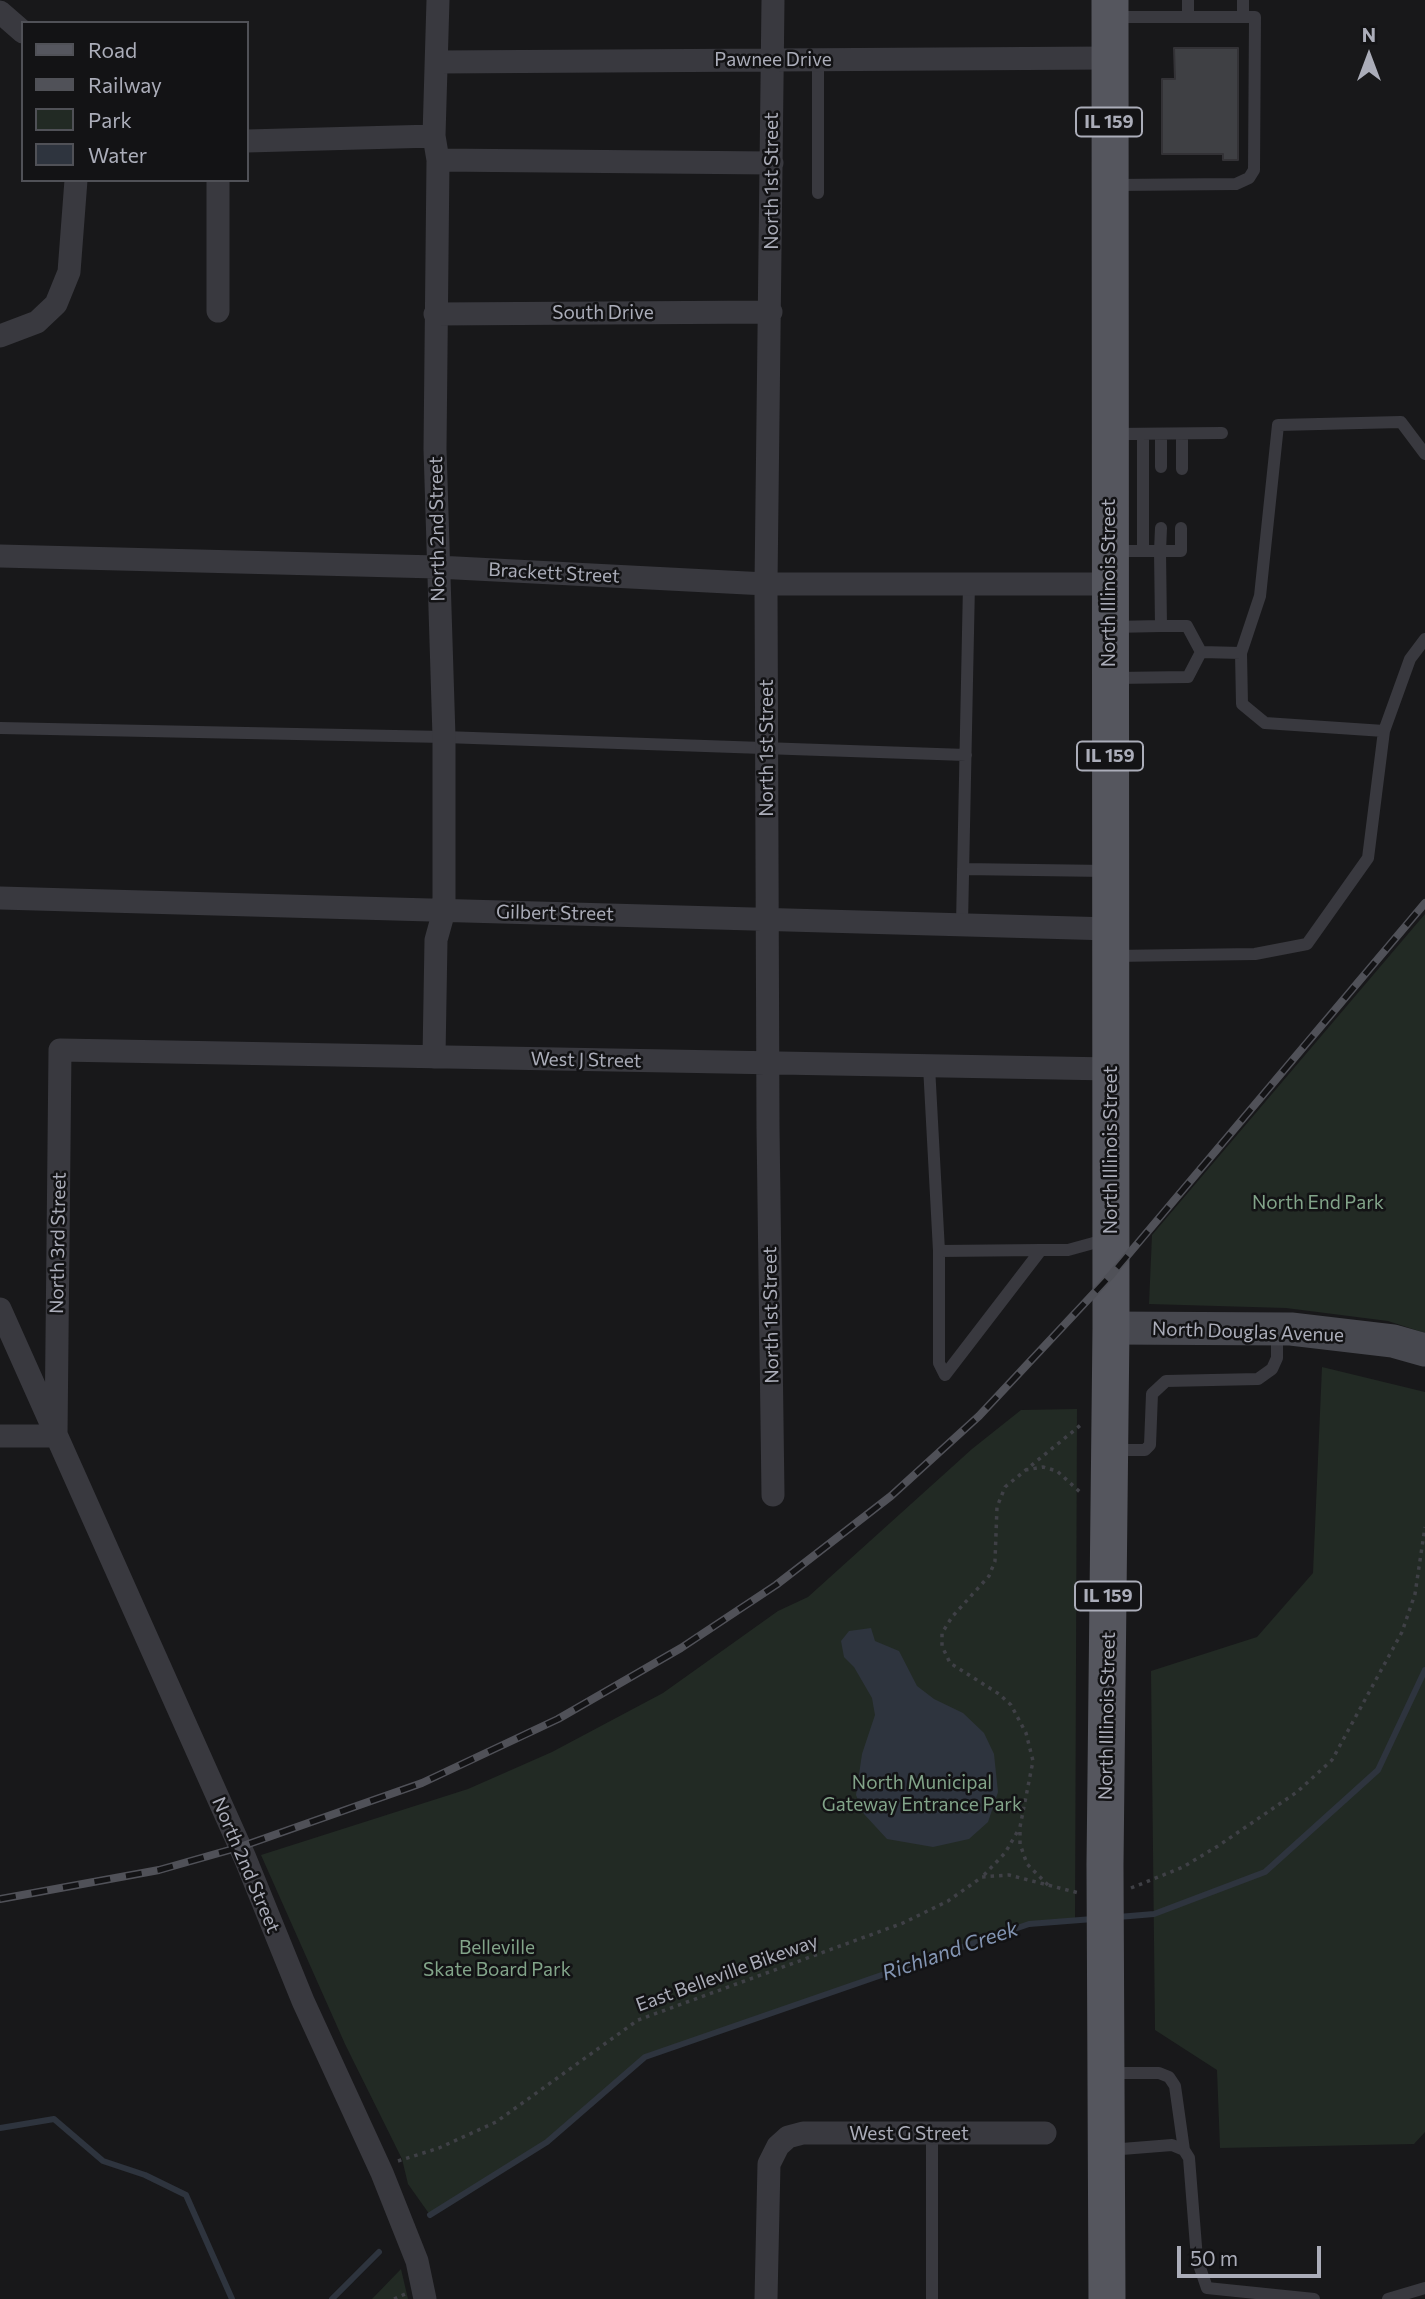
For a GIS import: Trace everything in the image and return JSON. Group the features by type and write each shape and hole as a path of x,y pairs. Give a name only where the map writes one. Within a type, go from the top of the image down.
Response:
{"main road":[{"name":"North Illinois Street","path":"1107,2299 1105,2073 1113,1877 1109,1519 1109,627 1120,562 1126,434 1109,185 1110,9"}],"street":[{"name":"North 2nd Street","path":"434,1057 436,940 444,911 444,737 437,567 435,314 438,160 434,136 438,0"},
{"name":"North 1st Street","path":"773,0 766,584 773,1495"},
{"path":"0,12 21,30"},
{"name":"Pawnee Drive","path":"438,62 1109,58"},
{"path":"248,141 434,136"},
{"path":"438,160 772,163"},
{"path":"0,336 37,322 56,304 69,272 76,182"},
{"path":"218,182 218,311"},
{"name":"South Drive","path":"435,314 771,312"},
{"name":"Brackett Street","path":"0,556 437,567 766,584 969,584 1120,562"},
{"name":"Gilbert Street","path":"0,898 962,924 1111,942"},
{"name":"West J Street","path":"60,1050 1111,1069"},
{"name":"North 3rd Street","path":"56,1436 60,1050"},
{"name":"North 2nd Street","path":"0,1309 245,1858 303,2001 382,2174 417,2261 416,2296"},
{"name":"North Douglas Avenue","path":"1111,1328 1277,1329 1393,1341 1425,1350"},
{"path":"0,1436 56,1436"},
{"name":"West G Street","path":"766,2299 766,2187 769,2164 778,2146 788,2137 803,2133 1045,2133"}],"lane":[{"path":"1188,0 1188,17"},
{"path":"1243,0 1243,17"},
{"path":"1109,185 1236,184 1249,178 1254,170 1255,17 1188,17 1110,9"},
{"path":"818,60 818,193"},
{"path":"1384,731 1265,723 1242,704 1241,653 1260,596 1278,425 1401,422 1425,454"},
{"path":"1126,434 1222,433"},
{"path":"1161,434 1161,467"},
{"path":"1182,434 1182,469"},
{"path":"1161,528 1161,626"},
{"path":"1120,562 1160,551 1181,551 1181,528"},
{"path":"962,924 969,584"},
{"path":"1109,627 1187,626 1201,652"},
{"path":"1111,942 1255,954 1307,944 1368,858 1384,731 1410,659 1425,639"},
{"path":"1201,652 1241,653"},
{"path":"1110,678 1188,677 1201,652"},
{"path":"0,728 444,737 966,755"},
{"path":"963,869 1111,871"},
{"path":"929,1066 939,1251 939,1363 945,1375 1041,1250"},
{"path":"939,1251 1068,1250 1111,1239"},
{"path":"1110,1450 1145,1450 1150,1445 1152,1394 1166,1381 1258,1379 1272,1369 1277,1358 1277,1329"},
{"path":"1105,2073 1159,2073 1169,2077 1175,2086 1184,2150 1189,2158 1197,2259 1207,2288 1314,2299"},
{"path":"932,2135 932,2299"},
{"path":"1105,2150 1172,2145 1184,2150"},
{"path":"1388,2299 1425,2288"}],"path":[{"name":"East Belleville Bikeway","path":"382,2174 402,2159 439,2148 496,2122 638,2020 903,1923 948,1902 982,1878 1005,1853 1020,1827 1032,1761 1026,1733 1011,1705 999,1693 950,1663 942,1646 942,1633 952,1617 989,1576 995,1561 997,1507 1005,1487 1078,1426"},
{"path":"1023,1470 1043,1467 1057,1472 1109,1519"},
{"path":"1113,1877 1198,1859 1297,1792 1332,1760 1402,1632 1415,1594 1425,1527"},
{"name":"East Belleville Bikeway","path":"1020,1827 1027,1864 1050,1887"},
{"path":"982,1878 1009,1875 1082,1894"},
{"path":"394,2299 416,2296"}],"green space":[{"name":"North End Park","path":"1425,914 1425,1333 1388,1321 1286,1308 1149,1304 1152,1235"},
{"path":"1322,1367 1425,1392 1425,2132 1414,2144 1220,2148 1217,2070 1155,2030 1151,1671 1257,1637 1313,1573"},
{"path":"1077,1409 1075,1920 1028,1924 645,2057 547,2142 430,2215 408,2184 402,2159 345,2044 261,1855 468,1789 552,1752 663,1693 778,1611 808,1597 972,1449 1021,1410"},
{"path":"401,2269 408,2299 372,2299"}],"water":[{"path":"871,1628 875,1641 899,1651 917,1686 934,1699 963,1713 984,1733 994,1754 998,1792 988,1822 969,1839 933,1847 887,1839 864,1814 856,1795 862,1754 875,1715 872,1698 854,1667 844,1657 841,1641 849,1631"}],"building":[{"path":"1174,48 1238,48 1238,160 1223,160 1223,154 1162,154 1162,79 1175,79"}],"waterway":[{"name":"Richland Creek","path":"1118,1917 1154,1914 1265,1872 1378,1770 1425,1670"},
{"name":"Richland Creek","path":"430,2215 547,2142 645,2057 1029,1924 1093,1919"},
{"path":"0,2128 54,2119 103,2161 145,2175 186,2195 232,2299"},
{"name":"Richland Creek","path":"332,2299 379,2252"}],"railway":[{"path":"0,1899 159,1870 240,1847 422,1783 558,1719 681,1648 776,1585 891,1496 979,1416 1111,1275 1425,903"}],"park label":[{"name":"North Municipal Gateway Entrance Park","path":"922,1794"},
{"name":"Belleville Skate Board Park","path":"497,1959"}]}
